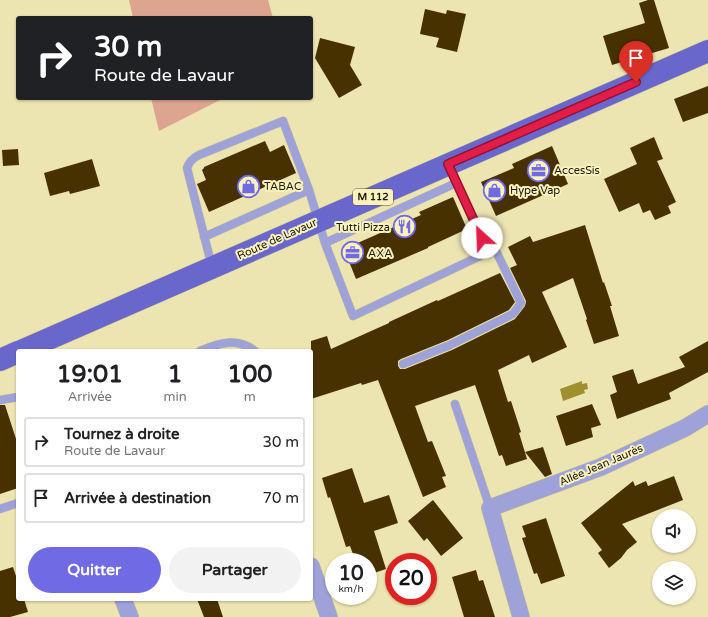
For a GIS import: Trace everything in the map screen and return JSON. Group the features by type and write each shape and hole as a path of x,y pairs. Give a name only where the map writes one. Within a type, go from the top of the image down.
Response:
{"main road":[{"name":"Route de Lavaur","path":"31,349 318,221 452,174 708,51"},
{"name":"Route de Lavaur","path":"0,360 16,354"}],"street":[{"name":"Allée Jean Jaurès","path":"490,508 601,467 685,428 708,414"},
{"path":"490,508 521,617"},
{"path":"313,572 329,617"},
{"path":"124,601 130,617"}],"lane":[{"path":"212,268 187,168 191,161 199,155 283,121 309,190 325,243 353,316 495,249 521,303 513,314 450,345 404,364"},
{"path":"325,243 452,174 489,252"},
{"path":"204,237 309,190"},
{"path":"205,349 217,344 235,342 252,349"},
{"path":"0,400 16,397"},
{"path":"455,404 490,508"},
{"path":"0,509 16,504"}],"shaded area":[{"path":"129,0 268,0 272,16 133,16"},
{"path":"151,100 220,100 159,131"},
{"path":"582,381 582,384 587,383 588,389 584,390 585,393 563,401 560,389"}],"building":[{"path":"654,0 669,48 612,65 603,36 645,23 639,3"},
{"path":"425,9 446,14 447,10 466,14 457,52 436,47 439,38 420,34"},
{"path":"320,38 355,47 350,65 362,85 339,98 315,58"},
{"path":"708,86 708,113 683,122 674,99"},
{"path":"654,137 663,159 657,161 676,202 668,206 671,213 655,220 650,210 643,213 639,203 619,212 604,179 637,164 630,148"},
{"path":"265,141 270,152 284,145 296,173 209,212 197,184 206,180 202,170 204,167"},
{"path":"552,146 568,184 496,216 481,182 514,168 512,164"},
{"path":"18,149 19,165 3,166 2,150"},
{"path":"92,159 100,186 70,194 69,191 50,196 44,173"},
{"path":"453,197 467,229 428,248 356,279 344,249 421,215 419,212"},
{"path":"585,225 603,283 604,282 612,306 610,306 619,336 594,344 573,278 542,292 567,347 532,363 529,355 498,370 508,402 511,401 521,432 519,433 527,459 506,466 502,455 499,456 475,385 415,406 428,442 432,441 446,476 442,477 446,487 423,497 378,380 362,385 361,383 313,398 313,349 311,349 311,341 327,336 331,349 437,300 438,301 500,273 515,302 509,310 448,340 401,359 398,361 398,366 400,369 405,369 452,350 515,319 525,306 526,301 510,268 517,265 508,247 530,236 533,242"},
{"path":"708,341 708,372 669,393 671,399 617,419 610,395 617,392 612,376 633,369 638,384 685,367 679,357"},
{"path":"592,404 601,425 591,428 593,437 566,446 556,416"},
{"path":"0,405 5,405 16,439 16,489 0,494"},
{"path":"543,447 552,474 545,477 525,452"},
{"path":"352,468 364,503 389,495 398,523 374,531 385,569 377,572 377,553 353,553 350,546 346,547 330,497 328,498 322,478"},
{"path":"674,476 683,500 660,509 652,509 652,512 622,524 637,542 609,568 598,553 602,550 581,523 633,481 635,486 646,481 648,486"},
{"path":"433,500 463,538 441,556 427,538 424,541 408,521"},
{"path":"546,518 565,576 541,584 537,573 534,574 522,538 526,537 522,526"},
{"path":"13,567 16,576 16,601 25,601 28,612 10,617 0,617 0,571"},
{"path":"476,570 479,581 483,580 495,617 464,617 452,577"},
{"path":"198,601 218,601 223,617 204,617"}],"place":[{"name":"AccesSis","path":"539,170"},
{"name":"TABAC","path":"249,186"},
{"name":"Hype Vap","path":"495,190"},
{"name":"Tutti Pizza","path":"405,227"},
{"name":"AXA","path":"353,253"}],"route":[{"path":"482,238 448,164 636,82"}]}
